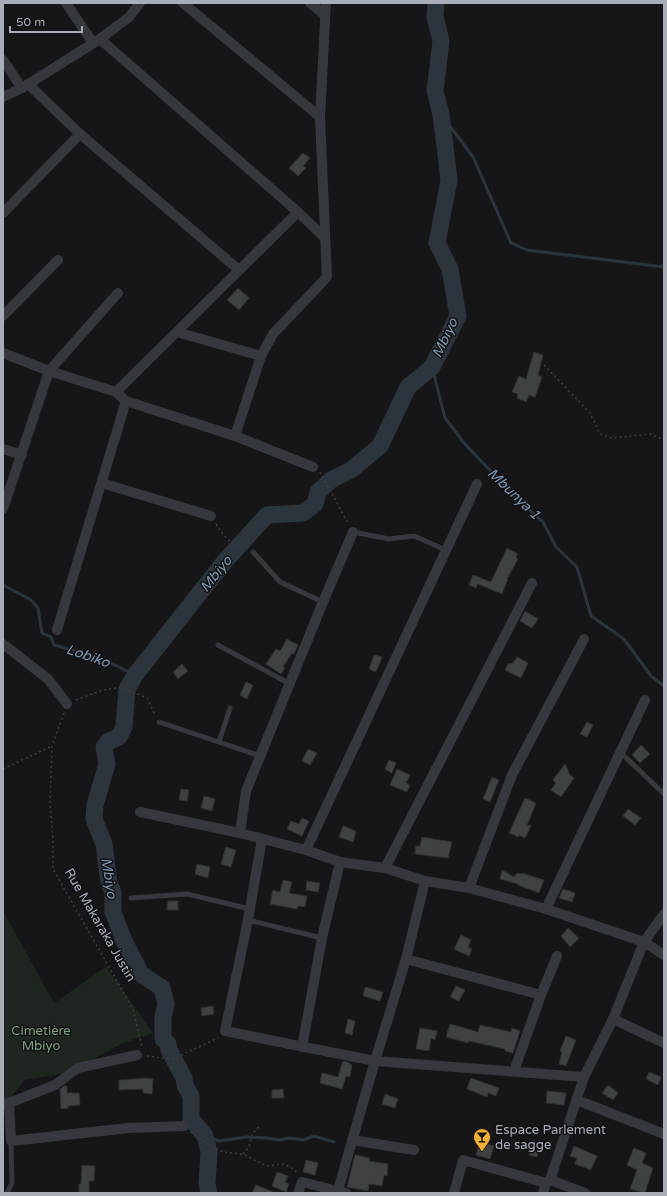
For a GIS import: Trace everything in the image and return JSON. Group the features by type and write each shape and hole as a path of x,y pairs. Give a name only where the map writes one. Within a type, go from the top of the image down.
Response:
{"street":[{"path":"66,3 96,41 298,212 325,238"},
{"path":"3,97 25,86 96,41 129,17 140,3"},
{"path":"183,3 320,116"},
{"path":"310,3 325,15"},
{"path":"235,436 261,356 273,334 327,277 320,116 326,3"},
{"path":"3,60 25,86 239,270"},
{"path":"3,213 80,134"},
{"path":"116,392 298,212"},
{"path":"3,316 58,260"},
{"path":"3,509 49,371 118,293"},
{"path":"177,332 261,356"},
{"path":"3,353 49,371 116,392 126,400 235,436 313,468"},
{"path":"57,630 126,400"},
{"path":"3,449 22,455"},
{"path":"102,483 211,516"},
{"path":"306,850 477,484"},
{"path":"240,833 246,791 353,532"},
{"path":"385,868 532,583"},
{"path":"469,888 512,775 584,639"},
{"path":"3,644 48,680 67,704"},
{"path":"546,909 645,700"},
{"path":"140,812 240,833 306,850 340,862 385,868 425,881 469,888 546,909 644,942 664,955"},
{"path":"262,839 248,920 225,1031 375,1061 584,1076"},
{"path":"302,1047 322,938 340,862"},
{"path":"298,1193 302,1182 342,1192 352,1140 406,959 425,881"},
{"path":"547,1185 584,1076 613,1019 644,942 664,914"},
{"path":"514,1071 541,995 557,956"},
{"path":"406,959 541,995"},
{"path":"613,1019 664,1043"},
{"path":"140,1055 78,1068 55,1085 6,1104 11,1141 128,1128 184,1126"},
{"path":"576,1100 664,1134"},
{"path":"352,1140 414,1150"},
{"path":"454,1193 463,1160 547,1185 585,1193"}],"lane":[{"path":"353,532 389,538 414,536 446,550"},
{"path":"254,552 280,582 323,602"},
{"path":"218,645 290,684"},
{"path":"219,742 230,708"},
{"path":"159,722 260,756"},
{"path":"620,752 664,794"},
{"path":"131,898 187,894 250,909"},
{"path":"248,920 322,938"},
{"path":"7,1193 12,1182 11,1141"}],"path":[{"path":"544,365 590,413 600,434 611,438 650,434 664,440"},
{"path":"325,479 353,532"},
{"path":"211,516 223,535 238,547 254,552"},
{"path":"67,704 103,690 121,687 147,698 159,722"},
{"name":"Rue Makaraka Justin","path":"67,704 52,746 50,804 53,839 53,869 133,1009 140,1055"},
{"path":"3,769 52,746"},
{"path":"140,1055 174,1059 220,1038 225,1031"},
{"path":"243,1154 249,1146 252,1135 260,1125"},
{"path":"184,1126 208,1144 223,1152 243,1154 266,1166 284,1164 295,1170 302,1182"}],"green space":[{"name":"Cimetière Mbiyo","path":"3,911 54,1003 106,967 153,1033 123,1043 67,1073 25,1080 10,1099 3,1101"}],"building":[{"path":"303,153 310,158 303,166 306,168 298,176 289,168"},
{"path":"238,288 249,298 239,310 227,300"},
{"path":"534,352 543,355 538,375 542,377 535,397 529,395 526,402 517,398 518,394 512,392 519,376 526,379"},
{"path":"507,548 518,554 516,557 518,559 507,579 502,594 478,584 476,588 469,585 473,575 491,582"},
{"path":"525,611 538,619 532,628 520,621"},
{"path":"287,639 298,645 294,654 292,653 283,667 285,668 281,674 266,664 276,649 280,651"},
{"path":"374,655 382,657 376,672 369,669"},
{"path":"517,657 528,663 521,678 505,670 508,664 513,663"},
{"path":"182,664 188,671 178,679 173,672"},
{"path":"246,682 253,685 247,699 240,695"},
{"path":"587,722 593,725 587,737 580,734"},
{"path":"641,745 650,754 640,763 632,755"},
{"path":"308,749 317,753 310,765 302,761"},
{"path":"389,760 396,763 392,773 385,769"},
{"path":"565,764 570,775 574,778 561,797 551,790 556,783 553,780"},
{"path":"397,769 410,775 406,783 410,785 407,792 390,785"},
{"path":"492,777 499,780 490,802 483,799"},
{"path":"181,789 189,790 187,801 179,800"},
{"path":"204,796 215,799 212,811 201,808"},
{"path":"525,798 536,803 527,825 531,826 525,838 509,833"},
{"path":"628,809 641,818 635,825 623,816"},
{"path":"302,818 309,821 302,836 287,829 291,821 299,824"},
{"path":"343,826 356,831 353,842 339,837"},
{"path":"422,837 452,842 448,858 415,854 416,846 420,846"},
{"path":"226,847 236,850 231,867 221,864"},
{"path":"197,864 210,867 208,878 195,874"},
{"path":"502,870 514,877 517,873 522,873 544,880 539,893 518,884 500,879"},
{"path":"283,880 292,882 289,893 307,896 305,907 298,906 297,909 270,904 273,890 280,892"},
{"path":"307,881 320,883 318,892 306,890"},
{"path":"563,889 575,893 572,902 559,898"},
{"path":"168,901 178,901 178,910 167,910"},
{"path":"568,928 579,938 570,947 561,936"},
{"path":"461,935 471,940 468,947 472,949 469,956 454,949"},
{"path":"456,986 465,990 459,1001 450,997"},
{"path":"365,987 383,992 380,1001 363,996"},
{"path":"213,1006 214,1014 202,1016 201,1008"},
{"path":"348,1019 355,1021 352,1035 345,1033"},
{"path":"450,1024 478,1032 480,1025 511,1032 512,1028 520,1031 513,1053 505,1051 505,1049 469,1041 468,1043 446,1037"},
{"path":"420,1028 437,1031 435,1040 431,1038 429,1051 416,1049"},
{"path":"566,1036 576,1040 566,1066 559,1064 562,1052 560,1051"},
{"path":"344,1061 352,1065 350,1077 346,1076 342,1089 320,1083 322,1073 338,1077"},
{"path":"649,1072 661,1077 658,1085 646,1079"},
{"path":"471,1078 499,1088 496,1096 488,1093 487,1097 467,1089"},
{"path":"153,1079 152,1094 143,1093 143,1089 119,1090 119,1080"},
{"path":"608,1085 618,1093 613,1100 602,1093"},
{"path":"67,1086 67,1093 79,1093 80,1105 68,1106 68,1108 61,1109 60,1089"},
{"path":"283,1089 284,1098 272,1098 272,1090"},
{"path":"547,1091 566,1093 564,1105 546,1103"},
{"path":"385,1094 398,1099 395,1108 382,1104"},
{"path":"480,1142 494,1146 490,1159 476,1155"},
{"path":"531,1144 539,1146 537,1157 529,1155"},
{"path":"574,1146 597,1156 591,1170 575,1164 577,1158 570,1156"},
{"path":"634,1148 646,1153 642,1163 653,1168 645,1193 630,1189 637,1170 627,1165"},
{"path":"355,1155 370,1158 369,1161 388,1164 387,1176 384,1175 382,1186 369,1184 368,1191 347,1187"},
{"path":"306,1160 318,1163 315,1175 303,1172"},
{"path":"82,1165 95,1166 94,1181 89,1181 89,1193 79,1193"},
{"path":"277,1172 288,1176 285,1182 289,1184 286,1192 272,1186"},
{"path":"256,1185 276,1193 252,1193"}],"waterway":[{"name":"Mbiyo","path":"209,1193 207,1184 209,1152 205,1136 191,1119 191,1096 185,1085 184,1078 169,1050 168,1044 163,1039 163,1017 166,1004 162,988 141,974 124,941 113,912 113,892 109,883 104,844 94,819 95,805 107,764 104,747 109,741 119,737 124,727 127,689 135,675 225,561 267,515 303,513 315,504 318,492 331,480 351,470 380,446 408,387 432,367 458,316 450,269 437,243 449,180 441,114 435,91 441,41 435,17 436,3"},
{"path":"441,114 473,157 511,243 527,250 664,267"},
{"name":"Mbunya 1","path":"432,367 445,418 464,443 518,500 543,522 556,547 577,567 591,616 624,639 651,676 664,686"},
{"name":"Lobiko","path":"3,585 31,600 38,608 42,633 51,637 54,645 103,659 135,675"},
{"path":"205,1136 219,1141 247,1137 280,1140 289,1138 304,1140 314,1136 334,1142"}],"place":[{"name":"Espace Parlement de sagge","path":"482,1152"}]}
